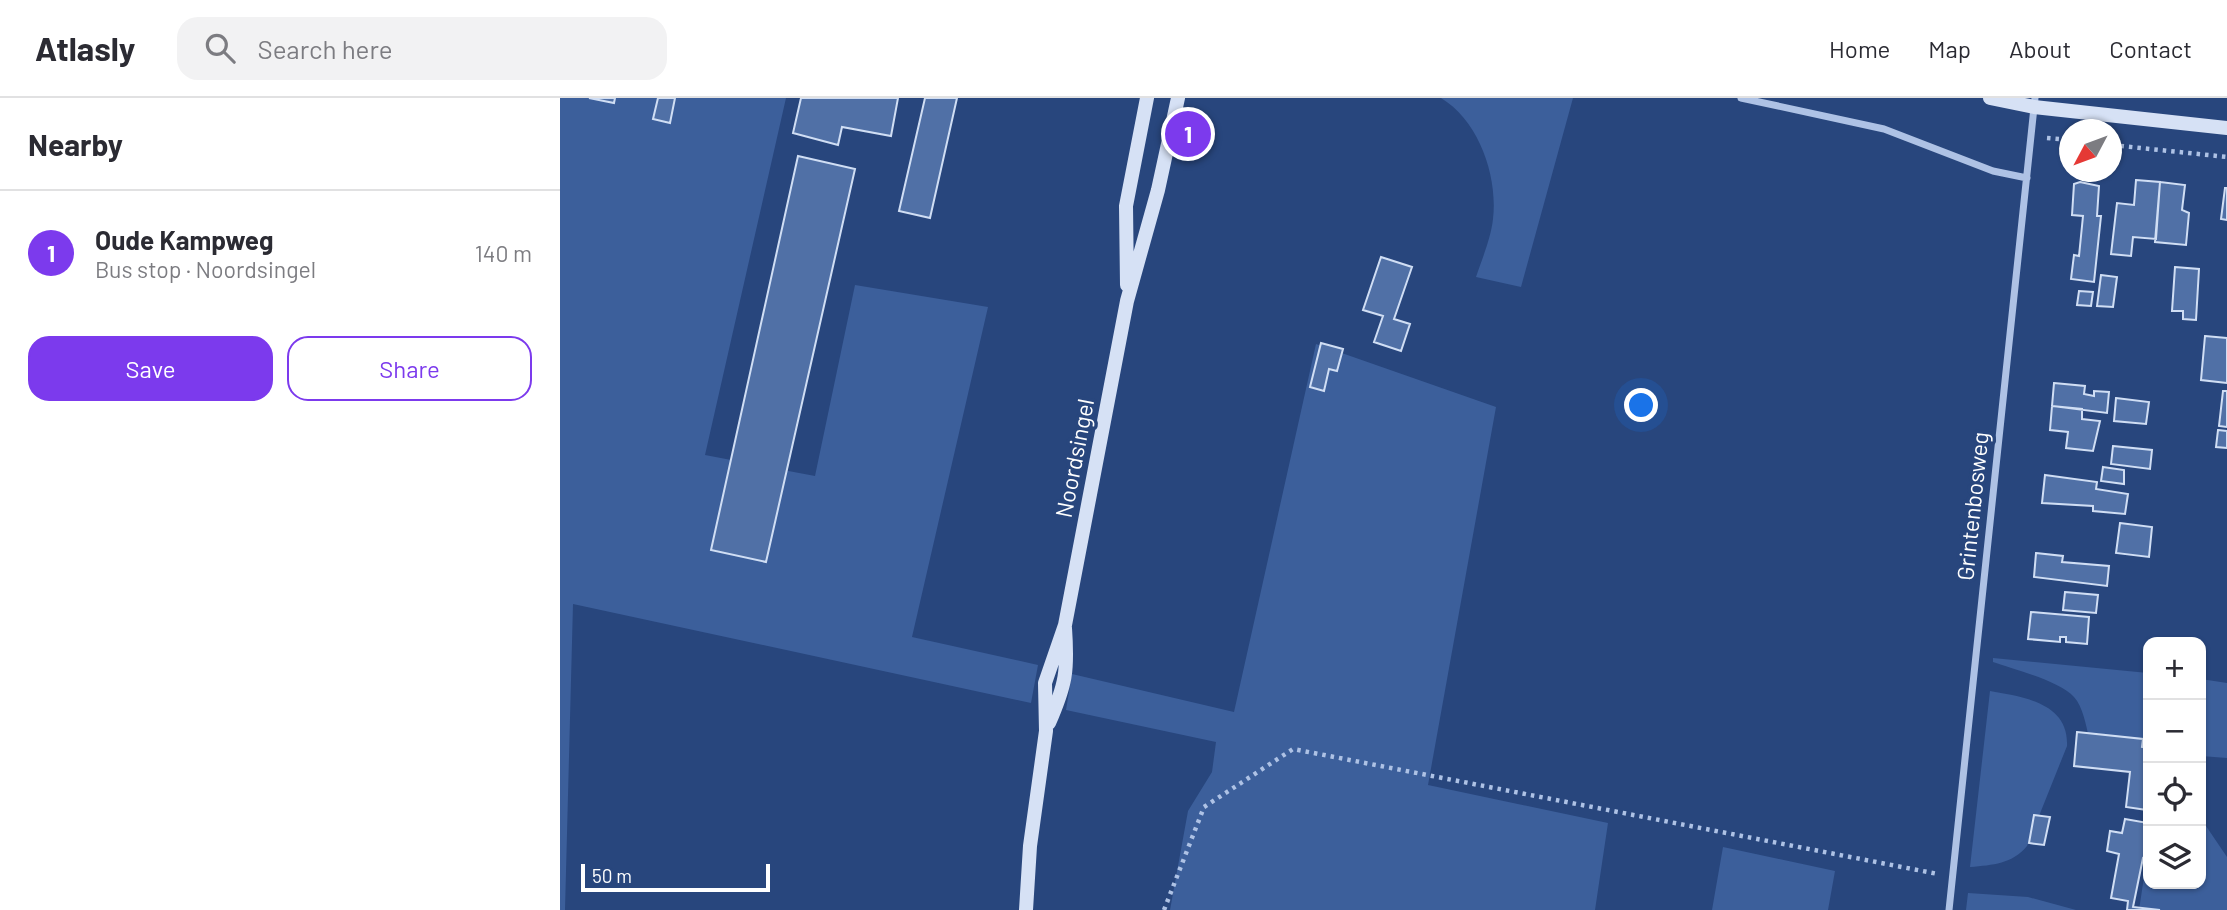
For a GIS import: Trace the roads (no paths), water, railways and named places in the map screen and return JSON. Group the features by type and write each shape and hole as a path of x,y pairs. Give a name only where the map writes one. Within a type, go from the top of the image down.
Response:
{"main road":[{"name":"Noordsingel","path":"1128,301 1126,206 1147,98"},
{"name":"Noordsingel","path":"1026,910 1030,846 1046,731 1045,683 1065,625 1128,301 1158,190 1178,98"},
{"path":"1990,98 2227,128"}],"street":[{"path":"1741,98 1884,128 1993,171 2027,178"},
{"name":"Grintenbosweg","path":"1949,910 2034,102"}],"place":[{"name":"Oude Kampweg","path":"1188,134"}]}
